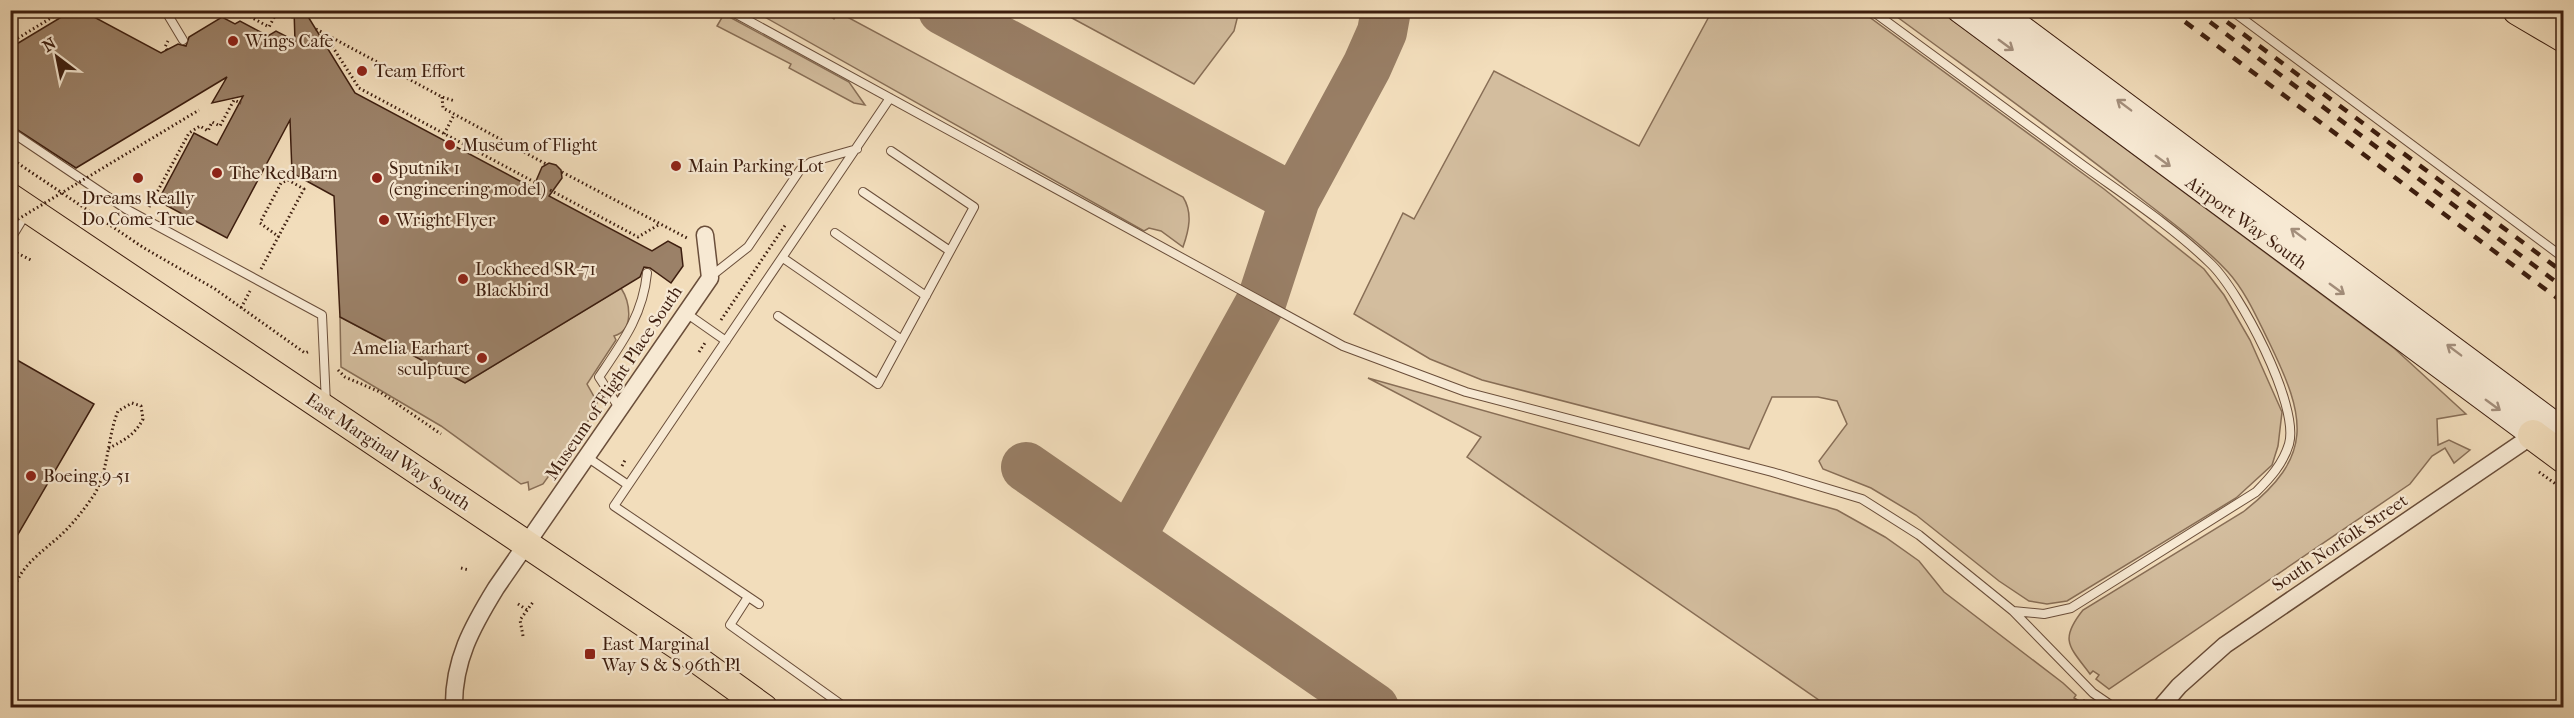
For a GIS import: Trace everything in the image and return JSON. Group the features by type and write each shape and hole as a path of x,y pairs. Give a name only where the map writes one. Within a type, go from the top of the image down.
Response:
{"highway":[{"path":"2518,10 2564,37"},
{"path":"2549,430 2551,465"}],"main road":[{"name":"Airport Way South","path":"1959,10 2549,430"},
{"name":"Airport Way South","path":"1998,10 2549,430"},
{"name":"East Marginal Way South","path":"16,210 327,411 764,708"}],"street":[{"path":"705,235 710,278"},
{"name":"Museum of Flight Place South","path":"454,708 455,674 472,627 710,278"},
{"name":"South Norfolk Street","path":"2160,708 2179,686 2225,645 2549,430"}],"lane":[{"path":"165,10 183,40"},
{"path":"729,10 1343,346 1466,392 1772,472 1862,499 1919,535 2013,611 2093,693 2115,708"},
{"path":"1871,10 2139,207 2212,265 2249,316 2274,372 2287,411 2290,442 2276,471 2256,492 2072,608 2044,614 2013,611"},
{"path":"2231,10 2564,258"},
{"path":"759,604 614,506 858,149 890,98"},
{"path":"10,131 126,209 322,315 327,411"},
{"path":"710,278 748,247 800,170 811,162 858,149"},
{"path":"778,316 878,384 974,207 891,151"},
{"path":"862,192 950,251"},
{"path":"10,240 16,210"},
{"path":"834,233 926,296"},
{"path":"783,258 902,339"},
{"path":"620,409 599,377 639,313 646,273"},
{"path":"686,313 726,341"},
{"path":"587,457 628,485"},
{"path":"748,597 730,625 846,708"}],"path":[{"path":"10,43 64,10"},
{"path":"238,10 269,27 279,10 294,18"},
{"path":"316,30 442,97 455,101"},
{"path":"326,34 358,88 538,184"},
{"path":"442,97 443,108 546,164"},
{"path":"149,207 189,133 200,126 208,131 212,122 220,126 234,100 241,104"},
{"path":"16,210 199,110"},
{"path":"444,134 454,115"},
{"path":"10,158 144,248 215,289 305,353 324,350"},
{"path":"562,172 686,239 705,235"},
{"path":"241,308 279,237 304,189 288,180 281,183 260,223 279,237"},
{"path":"550,190 638,237 660,224"},
{"path":"699,352 792,217"},
{"path":"10,250 33,261"},
{"path":"10,639 16,622 13,601 17,582 30,562 78,518 95,493 102,477 107,449 118,411 132,403 141,406 143,419 138,428 131,435 107,449"},
{"path":"2551,465 2564,490"},
{"path":"461,568 469,570"},
{"path":"523,636 520,620 533,602"},
{"path":"518,604 526,610"}],"shaded area":[{"path":"754,11 830,11 828,15 834,19 838,12 1183,197 1188,209 1189,222 1183,247 1161,231 1149,228 1144,231"},
{"path":"1059,11 1239,11 1234,31 1194,84"},
{"path":"1712,11 1861,11 2104,189 2204,269 2224,295 2250,340 2282,412 2278,446 2272,465 2236,498 2067,601 2047,604 2029,601 1999,581 1916,515 1871,488 1823,469 1819,461 1847,424 1837,401 1818,397 1772,397 1749,449 1482,380 1430,359 1354,314 1403,213 1414,219 1494,71 1639,146"},
{"path":"1889,11 1940,11 2395,349 2466,414 2437,419 2438,445 2449,440 2470,450 2454,463 2445,448 2432,456 2410,484 2109,689 2096,679 2099,675 2093,671 2090,674 2072,649 2069,636 2076,620 2083,610 2243,512 2266,492 2283,472 2293,454 2297,434 2296,414 2291,393 2251,306 2228,272 2217,261 2100,167"},
{"path":"724,14 849,82 865,105 854,103 789,68 791,64 717,26"},
{"path":"621,288 627,301 628,322 621,333 614,336 616,340 587,384 597,402 596,410 543,484 529,490 528,482 521,484 441,426 341,367 340,317 465,383"},
{"path":"1368,378 1837,510 1885,537 1919,561 1944,592 2063,683 2076,695 2074,698 2081,702 2084,700 2091,707 1829,707 1467,457 1481,437"}],"building":[{"name":"Museum of Flight","path":"73,10 81,10 161,53 178,44 186,46 189,37 222,17 235,24 240,21 268,36 276,31 295,41 294,10 304,10 355,93 533,188 542,167 549,163 556,165 561,170 562,178 549,196 652,251 668,241 681,248 683,266 671,283 650,268 644,267 640,277 465,383 340,317 334,196 292,173 290,120 227,238 158,201 194,133 217,145 243,96 212,103 227,77 76,168 10,125 10,48"},
{"name":"Boeing 9-51","path":"10,356 94,404 10,548"}],"taxiway":[{"path":"943,10 1295,199"},
{"path":"1130,538 1262,300 1295,199 1367,66 1382,32 1386,10"},
{"path":"1026,467 1374,708"}],"railway":[{"path":"2169,10 2564,303"},
{"path":"2194,10 2564,288"},
{"path":"2211,10 2564,273"}],"place":[{"name":"Wings Cafe","path":"233,41"},
{"name":"Team Effort","path":"362,71"},
{"name":"Museum of Flight","path":"450,145"},
{"name":"Main Parking Lot","path":"676,166"},
{"name":"The Red Barn","path":"217,173"},
{"name":"Dreams Really Do Come True","path":"138,178"},
{"name":"Sputnik 1 (engineering model)","path":"377,178"},
{"name":"Wright Flyer","path":"384,220"},
{"name":"Lockheed SR-71 Blackbird","path":"463,279"},
{"name":"Amelia Earhart sculpture","path":"482,358"},
{"name":"Boeing 9-51","path":"31,476"},
{"name":"East Marginal Way S & S 96th Pl","path":"590,654"}]}
